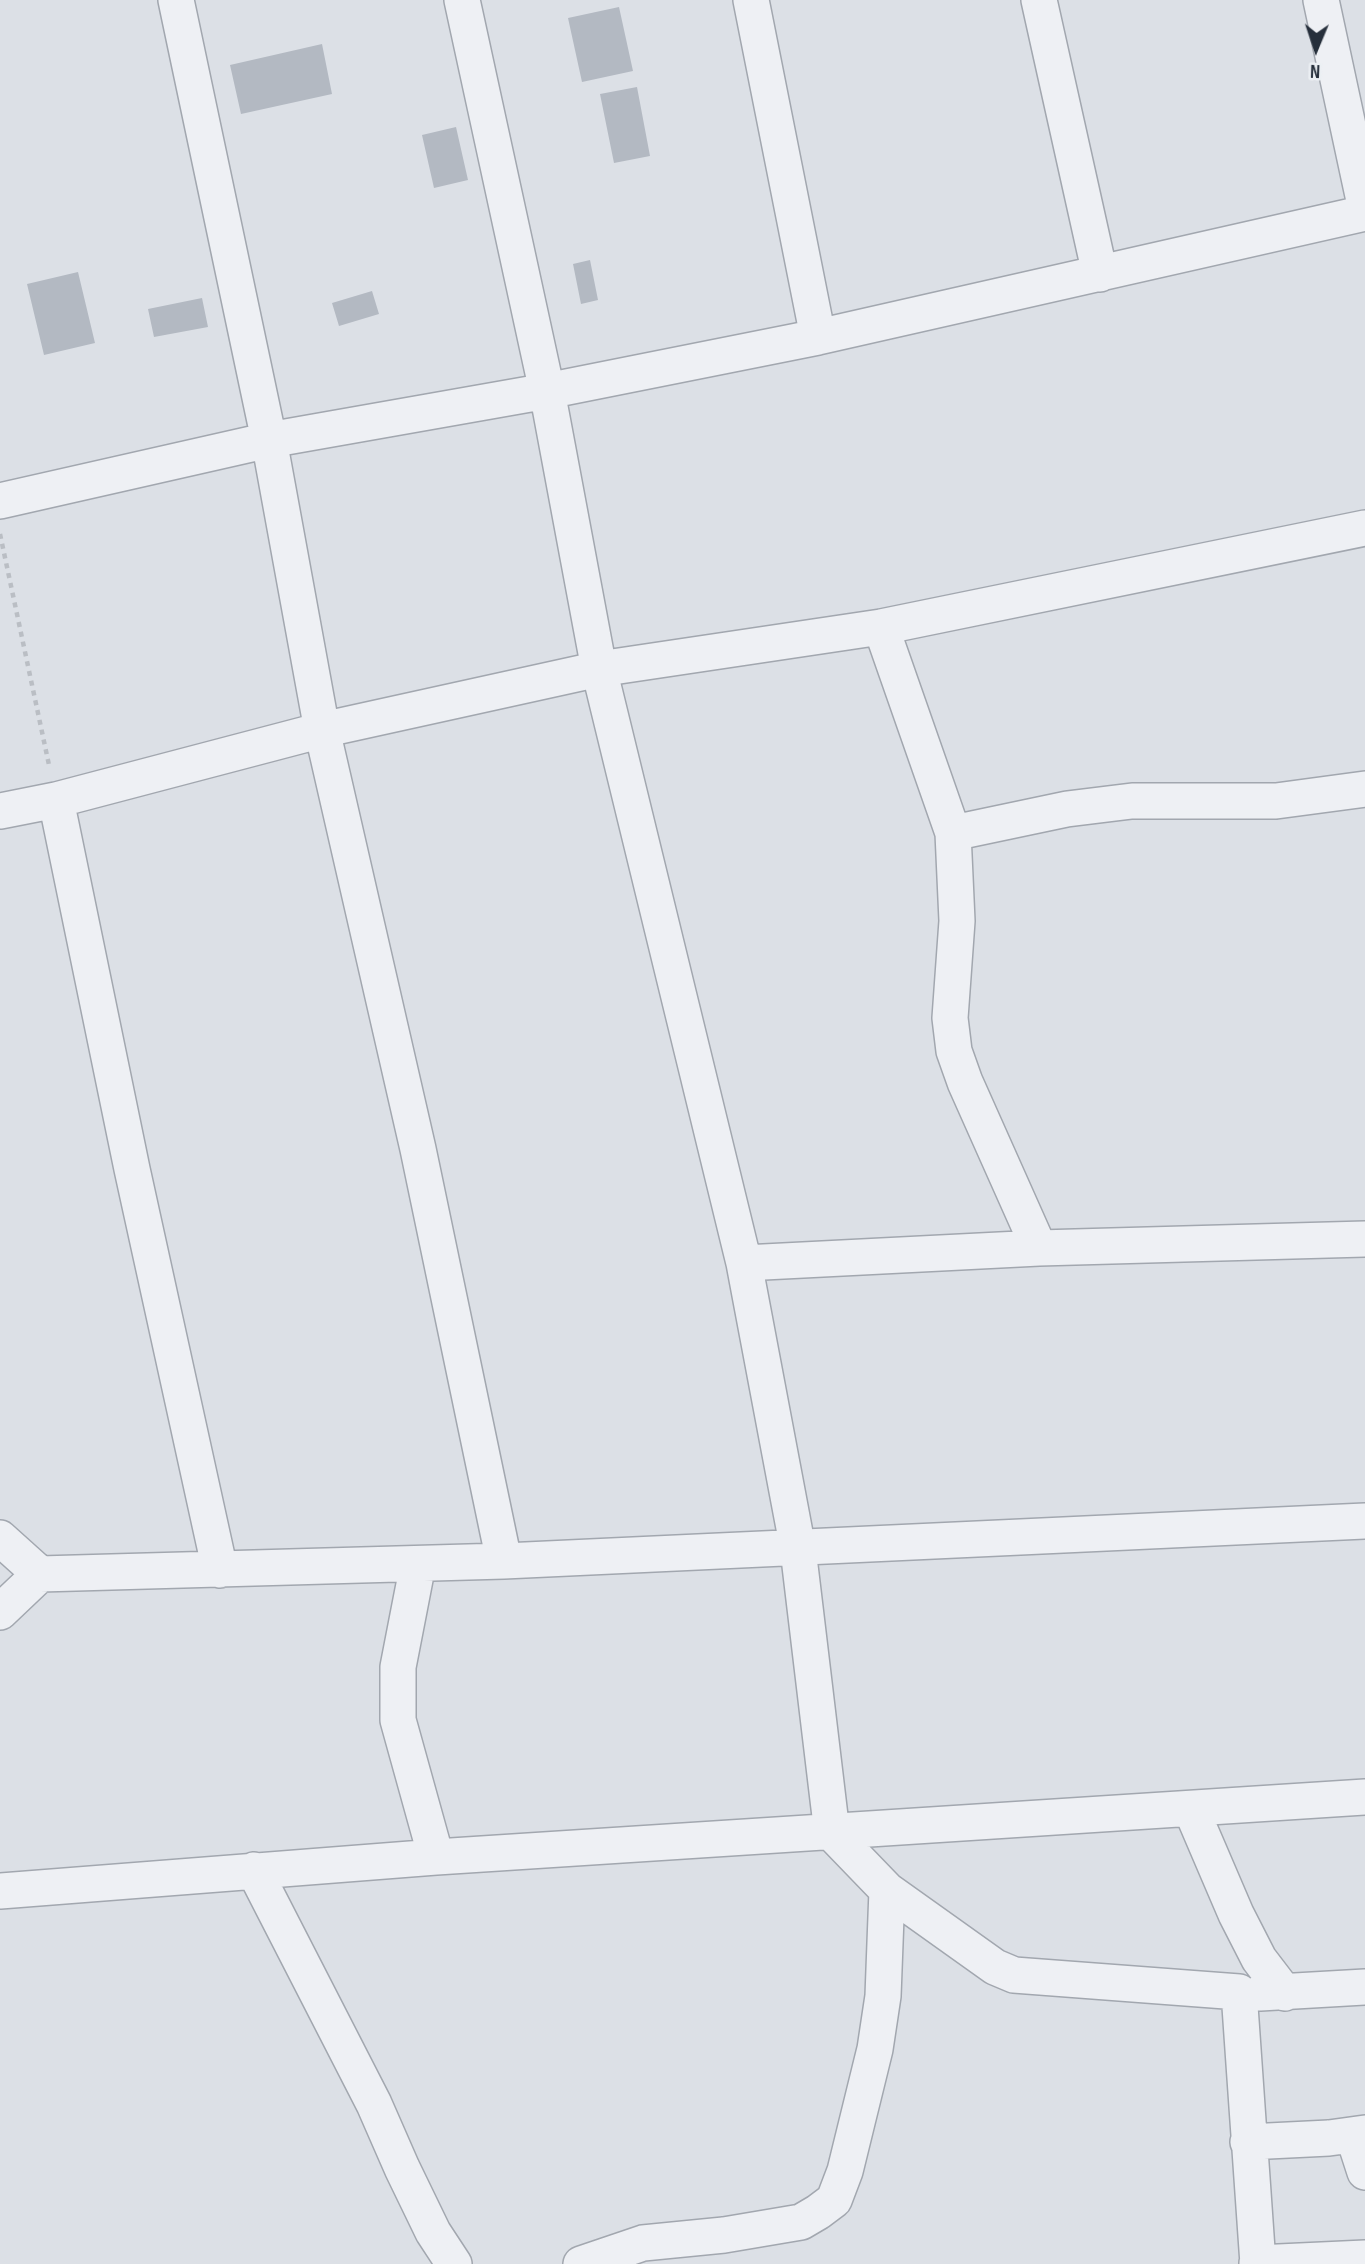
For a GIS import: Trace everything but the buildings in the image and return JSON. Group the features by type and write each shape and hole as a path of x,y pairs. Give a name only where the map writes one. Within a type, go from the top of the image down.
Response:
{"street":[{"path":"176,0 269,440 322,730 418,1149 504,1561"},
{"path":"462,0 547,391 599,669 744,1263 798,1549 832,1833 887,1890 995,1967 1014,1975 1239,1992 1284,1993 1365,1987"},
{"path":"751,0 818,337"},
{"path":"1039,0 1100,274"},
{"path":"1321,0 1365,205"},
{"path":"0,501 269,440 547,391 818,337 1365,213"},
{"path":"0,811 56,800 322,730 599,669 881,627 1365,528"},
{"path":"881,627 953,833 957,921 950,1018 954,1051 965,1082 1039,1248"},
{"path":"953,833 1067,809 1132,801 1276,801 1365,789"},
{"path":"56,800 132,1169 220,1570"},
{"path":"744,1263 1039,1248 1365,1238"},
{"path":"0,1612 40,1574 504,1561 1365,1521"},
{"path":"0,1538 40,1574"},
{"path":"418,1564 398,1667 398,1720 436,1857"},
{"path":"0,1891 436,1857 1365,1797"},
{"path":"1191,1809 1241,1925 1259,1959 1284,1993"},
{"path":"254,1870 374,2104 433,2232 454,2264"},
{"path":"581,2264 643,2243 724,2235 800,2222 834,2200 845,2171 875,2049 883,1996 887,1890"},
{"path":"1239,1992 1258,2263 1365,2258"},
{"path":"1248,2142 1359,2134 1365,2172"}],"path":[{"path":"0,533 56,800"}]}
